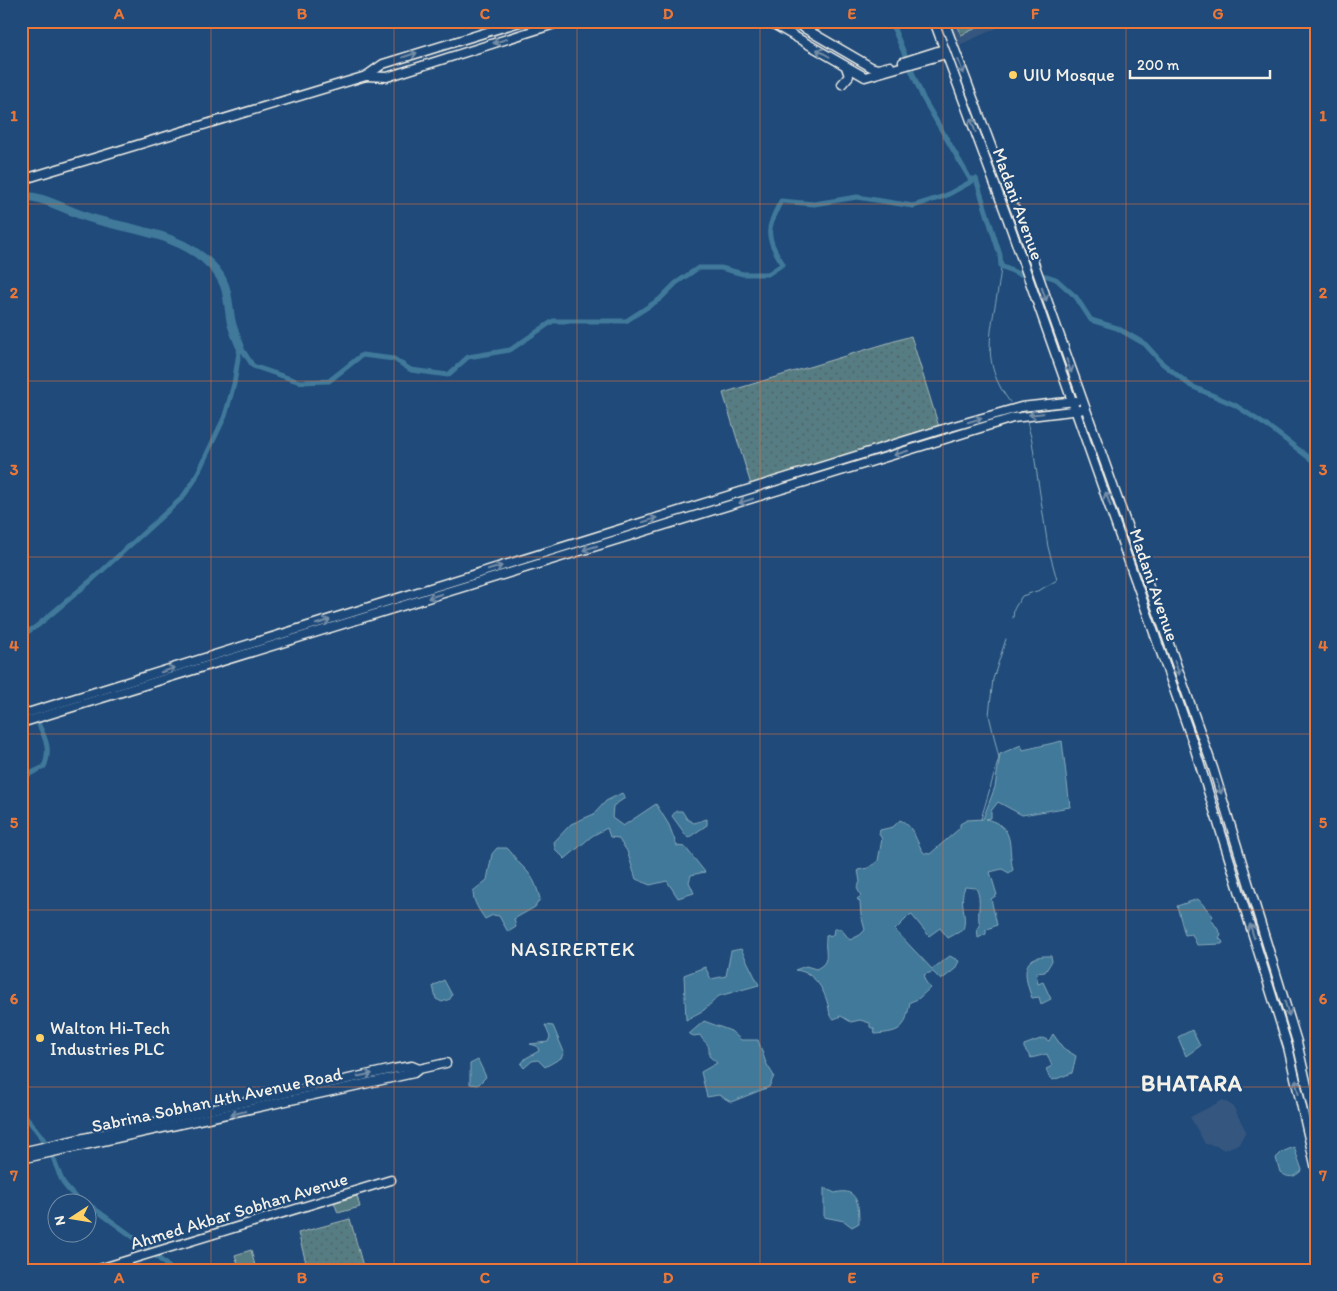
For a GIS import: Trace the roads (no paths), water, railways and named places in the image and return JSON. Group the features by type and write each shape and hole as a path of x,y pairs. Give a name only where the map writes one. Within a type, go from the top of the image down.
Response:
{"street":[{"path":"21,180 366,76 383,64 523,21"},
{"path":"366,76 387,77 564,21"},
{"path":"768,21 865,77 945,52"},
{"path":"792,21 871,68 888,70"},
{"name":"Madani Avenue","path":"934,21 1044,323 1077,401"},
{"name":"Madani Avenue","path":"944,21 1017,215 1053,320 1080,410 1209,758 1297,1042 1316,1126"},
{"path":"842,84 849,76 844,65"},
{"path":"1028,276 1036,272"},
{"path":"21,715 940,430 1021,407 1077,401"},
{"path":"21,723 1020,416 1080,410"},
{"path":"940,430 948,438"},
{"name":"Madani Avenue","path":"1122,525 1199,761 1288,1047 1316,1169"},
{"path":"1199,761 1209,758"},
{"path":"1267,983 1279,982"},
{"name":"Sabrina Sobhan 4th Avenue Road","path":"21,1152 39,1151 216,1118 414,1073 419,1069 446,1063"},
{"name":"Sabrina Sobhan 4th Avenue Road","path":"21,1159 39,1151"},
{"name":"Ahmed Akbar Sobhan Avenue","path":"96,1270 391,1180"}],"waterway":[{"path":"887,21 894,29 923,98 970,179 976,179 1000,255 1001,266 1019,274 1047,276 1056,279 1076,297 1091,320 1117,328 1145,344 1163,364 1191,386 1235,405 1273,430 1316,463"},
{"path":"21,636 37,626 94,578 182,498 194,481 225,416 234,384 240,346 253,366 300,382 329,381 362,355 394,359 411,370 448,375 468,357 510,350 553,321 626,321 660,299 676,283 698,268 721,268 743,274 768,274 783,264 773,247 770,233 772,219 781,201 814,204 857,197 913,206 945,196 976,179"},
{"path":"21,196 38,198 87,217 168,239 184,245 198,254 211,265 221,278 228,298 232,324 240,346"},
{"path":"1001,266 990,352 999,385 1010,402"},
{"path":"1013,618 1014,609 1022,596 1040,590 1057,580 1048,547 1032,441 1027,422"},
{"path":"981,819 999,758 989,715 993,679 1006,639"},
{"path":"21,778 44,767 47,745 39,725"},
{"path":"21,1112 47,1145 65,1186 72,1194"},
{"path":"98,1211 140,1242 172,1270"}],"place":[{"name":"UIU Mosque","path":"1013,75"},
{"name":"Walton Hi-Tech Industries PLC","path":"40,1038"}],"district":[{"name":"NASIRERTEK","path":"573,949"},
{"name":"BHATARA","path":"1192,1083"}]}
